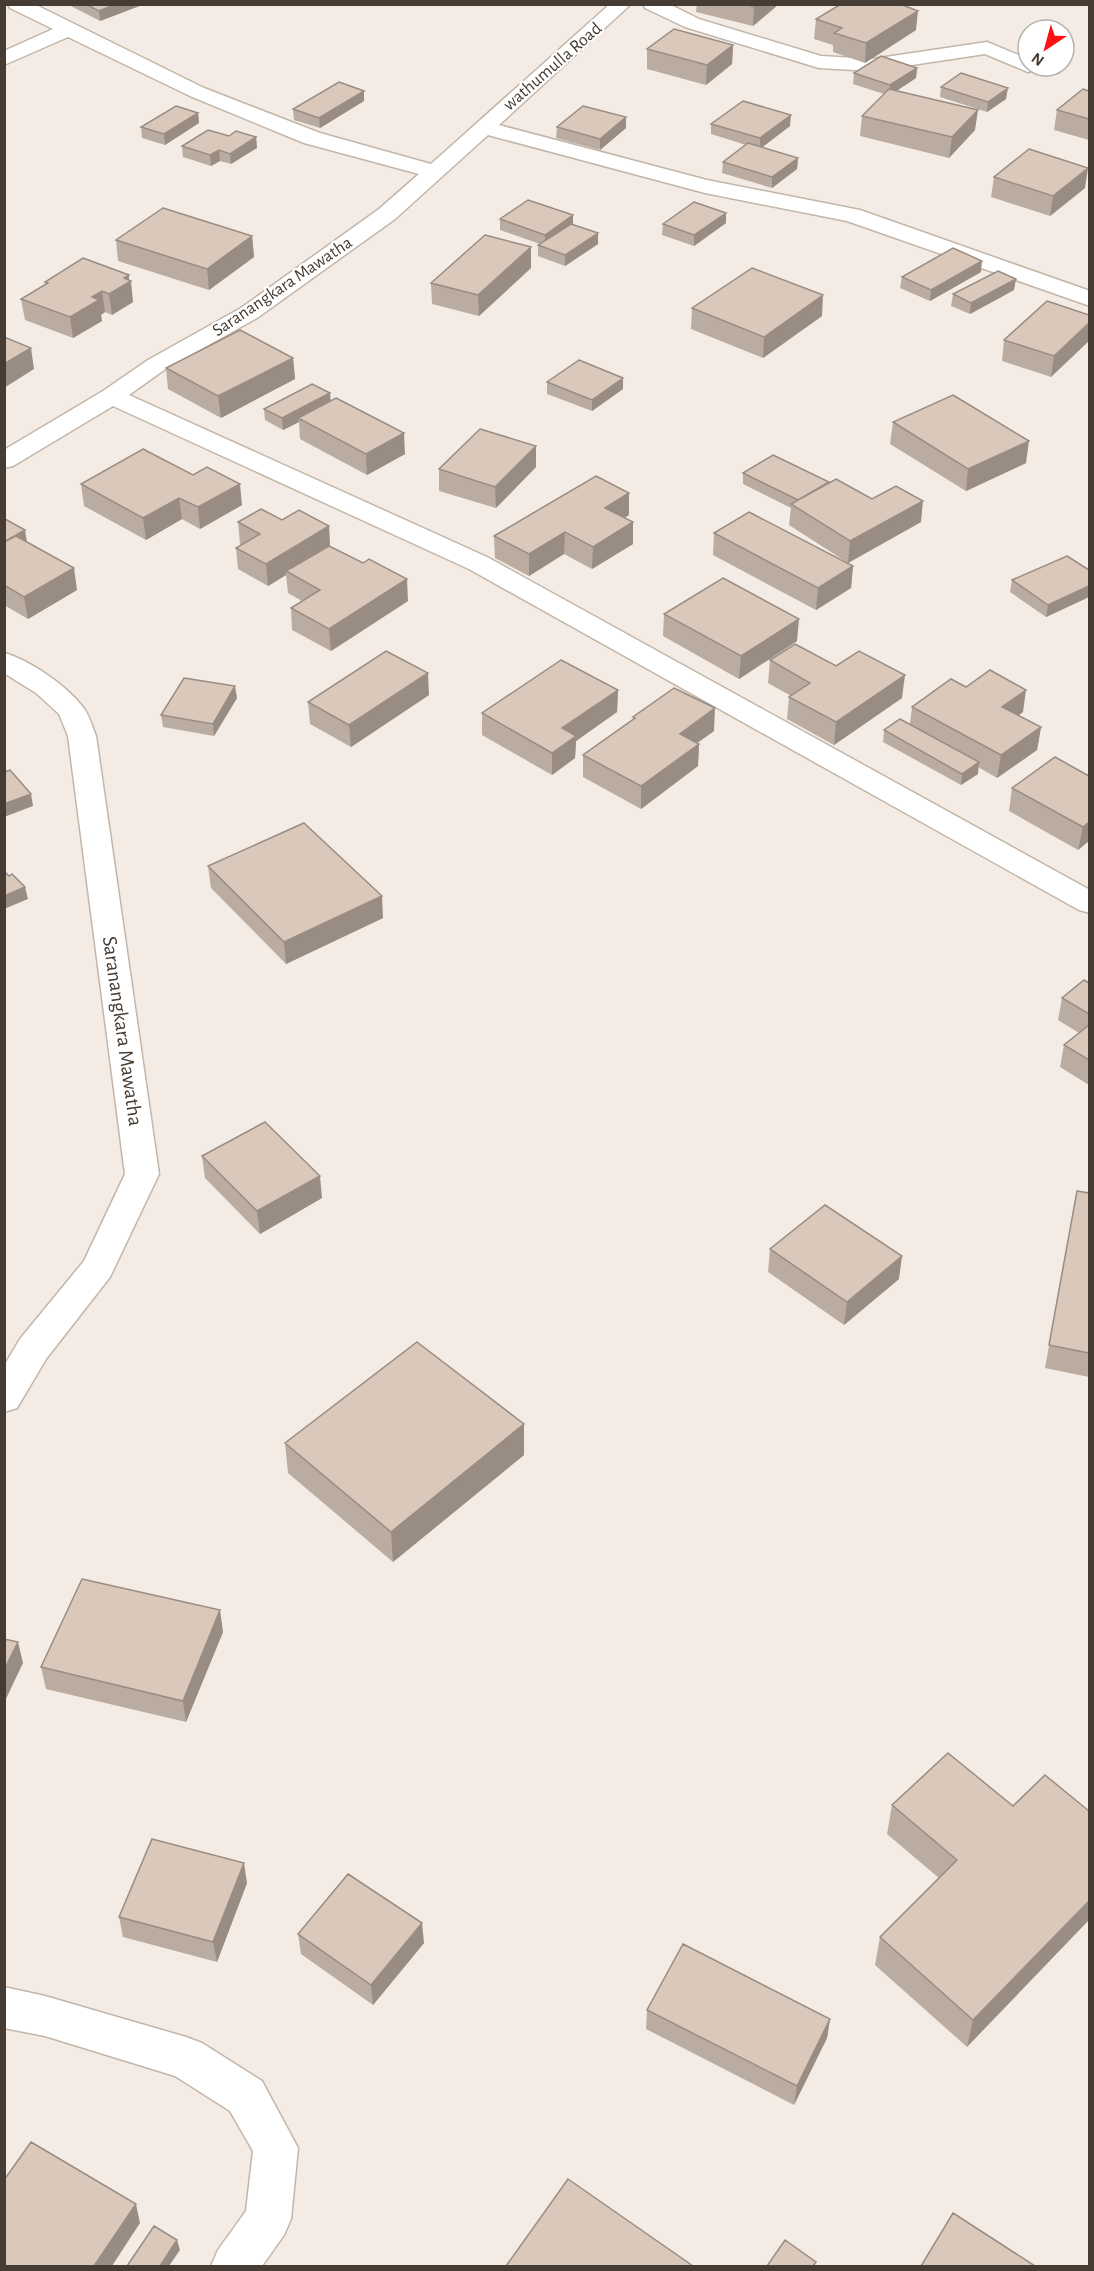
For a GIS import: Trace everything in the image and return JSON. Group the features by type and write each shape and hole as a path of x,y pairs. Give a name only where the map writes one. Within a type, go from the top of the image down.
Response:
{"street":[{"path":"17,4 197,92 312,138 433,171"},
{"name":"wathumulla Road","path":"483,128 622,4"},
{"path":"652,4 692,23 819,62 872,65 987,48 1016,60"},
{"path":"4,59 67,30"},
{"path":"483,128 705,186 852,215 1089,299"},
{"name":"Saranangkara Mawatha","path":"4,461 112,396 156,365 249,313 387,214 483,128"},
{"path":"112,396 478,563 1089,903"},
{"name":"Saranangkara Mawatha","path":"4,661 46,687 71,710 82,736 142,1174 98,1268 33,1349 4,1398"},
{"path":"4,2007 45,2016 186,2058 246,2096 276,2148 268,2219 234,2266"}],"building":[{"path":"85,4 116,4 99,11"},
{"path":"841,4 900,4 918,11 866,43 834,33 842,28 816,19"},
{"path":"674,29 733,45 707,65 647,49"},
{"path":"881,56 917,68 890,85 854,73"},
{"path":"961,73 1008,88 988,102 941,87"},
{"path":"339,82 364,91 319,118 293,109"},
{"path":"889,89 978,110 952,137 862,116"},
{"path":"1083,89 1089,91 1089,119 1057,110"},
{"path":"743,101 791,115 760,138 711,124"},
{"path":"176,106 198,113 164,134 141,127"},
{"path":"583,106 626,117 600,139 557,127"},
{"path":"208,130 229,136 236,131 256,137 230,154 219,150 210,155 182,146"},
{"path":"748,143 798,158 772,177 723,162"},
{"path":"1029,149 1088,168 1053,196 994,177"},
{"path":"528,200 573,215 545,235 500,219"},
{"path":"694,202 726,213 694,235 663,224"},
{"path":"163,208 252,236 207,269 116,240"},
{"path":"571,224 598,233 565,255 538,245"},
{"path":"485,235 531,247 478,295 431,283"},
{"path":"953,248 982,261 931,290 902,277"},
{"path":"83,258 129,275 124,278 131,281 109,294 102,291 92,297 99,300 70,317 21,299 48,283 45,282"},
{"path":"752,268 823,295 764,337 692,308"},
{"path":"998,271 1016,279 971,303 953,294"},
{"path":"1047,301 1089,315 1089,323 1054,356 1004,340"},
{"path":"240,330 293,358 218,396 166,368"},
{"path":"4,337 31,348 4,364"},
{"path":"579,360 623,378 592,400 547,382"},
{"path":"312,384 330,393 282,418 264,409"},
{"path":"953,395 1029,441 968,469 893,422"},
{"path":"336,398 404,433 366,454 298,418"},
{"path":"480,429 536,446 495,487 439,469"},
{"path":"143,449 193,475 207,467 240,484 198,507 179,498 143,518 81,484"},
{"path":"773,455 829,482 798,500 743,473"},
{"path":"596,476 629,493 605,508 633,522 593,547 565,532 529,554 494,536"},
{"path":"836,479 872,499 896,486 923,501 850,541 791,504"},
{"path":"261,509 282,520 299,510 329,526 266,564 236,548 260,534 238,522"},
{"path":"749,512 853,566 818,588 714,533"},
{"path":"4,520 25,530 4,542"},
{"path":"16,536 74,568 24,597 4,585 4,542"},
{"path":"329,546 363,563 369,559 407,579 329,629 291,608 320,590 286,571"},
{"path":"1067,556 1089,570 1089,586 1048,605 1012,580"},
{"path":"723,578 799,619 741,656 664,614"},
{"path":"795,644 836,666 859,651 905,675 836,722 789,697 810,683 770,660"},
{"path":"386,651 428,673 349,725 308,702"},
{"path":"561,660 618,690 562,728 576,736 552,753 482,713"},
{"path":"990,670 1026,690 1002,707 1041,727 1001,755 912,707 951,679 966,687"},
{"path":"184,678 235,686 213,724 161,715"},
{"path":"674,688 715,708 680,734 699,744 641,786 583,755 635,718 633,717"},
{"path":"900,719 979,762 962,774 884,730"},
{"path":"1055,757 1089,776 1089,822 1083,827 1012,788"},
{"path":"10,770 31,794 4,804 4,772"},
{"path":"304,823 382,896 284,942 208,866"},
{"path":"4,871 9,876 12,874 25,887 4,896"},
{"path":"1084,980 1089,983 1089,1014 1062,998"},
{"path":"1089,1025 1089,1060 1064,1045"},
{"path":"265,1122 320,1176 257,1211 202,1156"},
{"path":"1077,1191 1089,1193 1089,1353 1049,1345"},
{"path":"825,1205 902,1256 847,1302 770,1249"},
{"path":"417,1342 524,1424 391,1532 285,1443"},
{"path":"82,1579 220,1610 183,1701 41,1667"},
{"path":"4,1639 18,1642 4,1670"},
{"path":"948,1753 1013,1806 1045,1775 1089,1811 1089,1901 973,2020 880,1937 957,1860 892,1805"},
{"path":"152,1839 244,1863 213,1942 119,1917"},
{"path":"348,1874 422,1923 371,1985 298,1934"},
{"path":"683,1944 830,2019 797,2086 647,2010"},
{"path":"31,2142 136,2204 94,2266 4,2266 4,2180"},
{"path":"568,2179 693,2266 506,2266"},
{"path":"953,2213 1035,2266 921,2266"},
{"path":"154,2226 177,2240 160,2266 127,2266"},
{"path":"785,2240 816,2262 813,2266 767,2266"}]}
